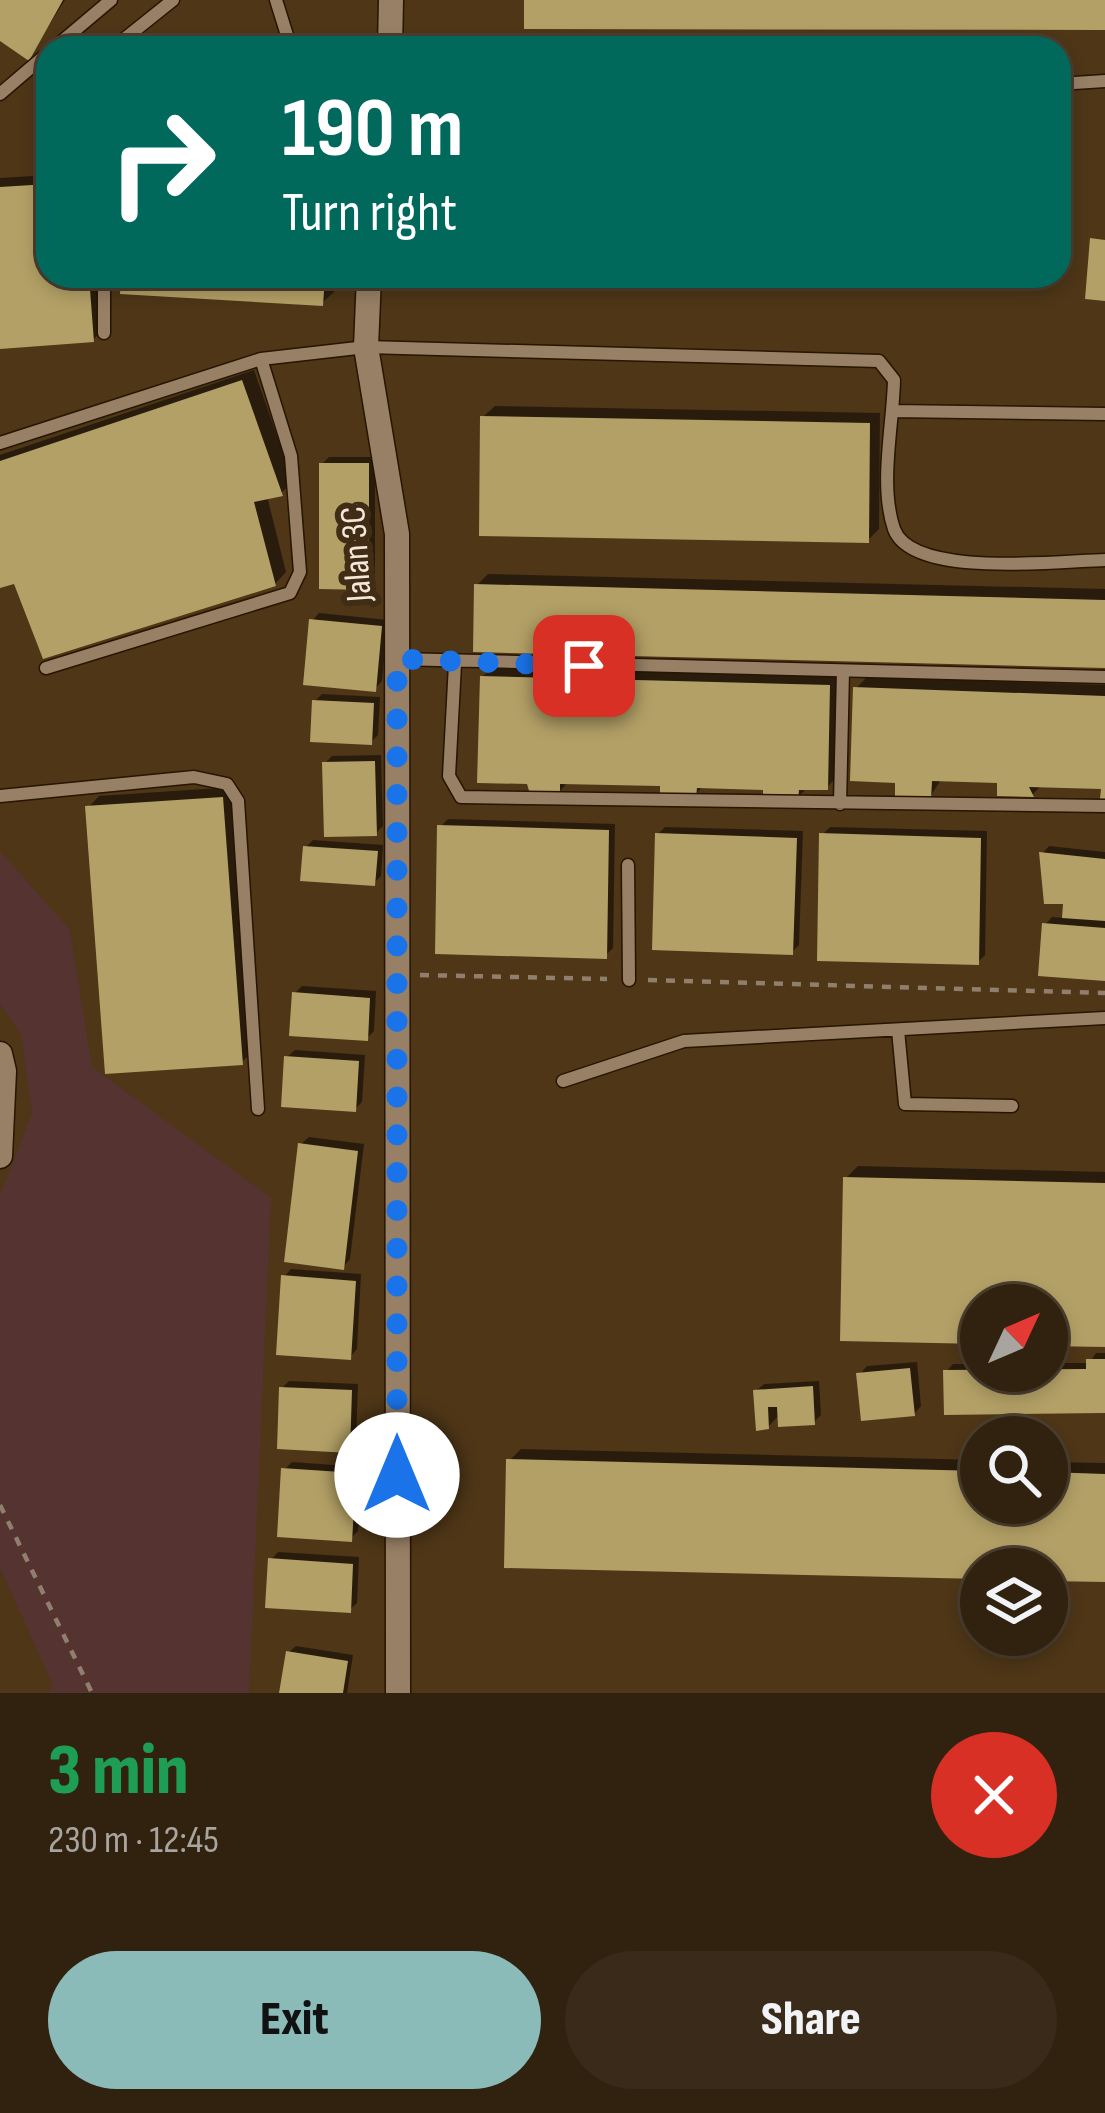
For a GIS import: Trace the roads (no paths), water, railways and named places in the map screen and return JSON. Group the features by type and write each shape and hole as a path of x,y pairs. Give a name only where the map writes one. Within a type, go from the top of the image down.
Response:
{"street":[{"path":"390,36 392,0"},
{"name":"Jalan 3C","path":"368,288 366,347 397,534 398,1693"},
{"path":"0,1054 0,1156"}],"lane":[{"path":"69,36 111,0"},
{"path":"128,36 173,0"},
{"path":"276,0 287,36"},
{"path":"0,94 36,64"},
{"path":"1071,80 1105,81"},
{"path":"104,288 104,333"},
{"path":"0,443 260,359 366,347 879,361 894,380 889,488 895,530 922,557 965,562 1105,560"},
{"path":"46,668 290,593 296,586 300,572 291,456 260,359"},
{"path":"893,411 1105,414"},
{"path":"397,659 1105,677"},
{"path":"455,664 449,776 461,796 1105,806"},
{"path":"840,804 843,671"},
{"path":"0,796 194,777 227,784 238,801 258,1109"},
{"path":"628,865 629,980"},
{"path":"562,1081 684,1041 1105,1018"},
{"path":"898,1030 905,1104 1012,1106"}]}
